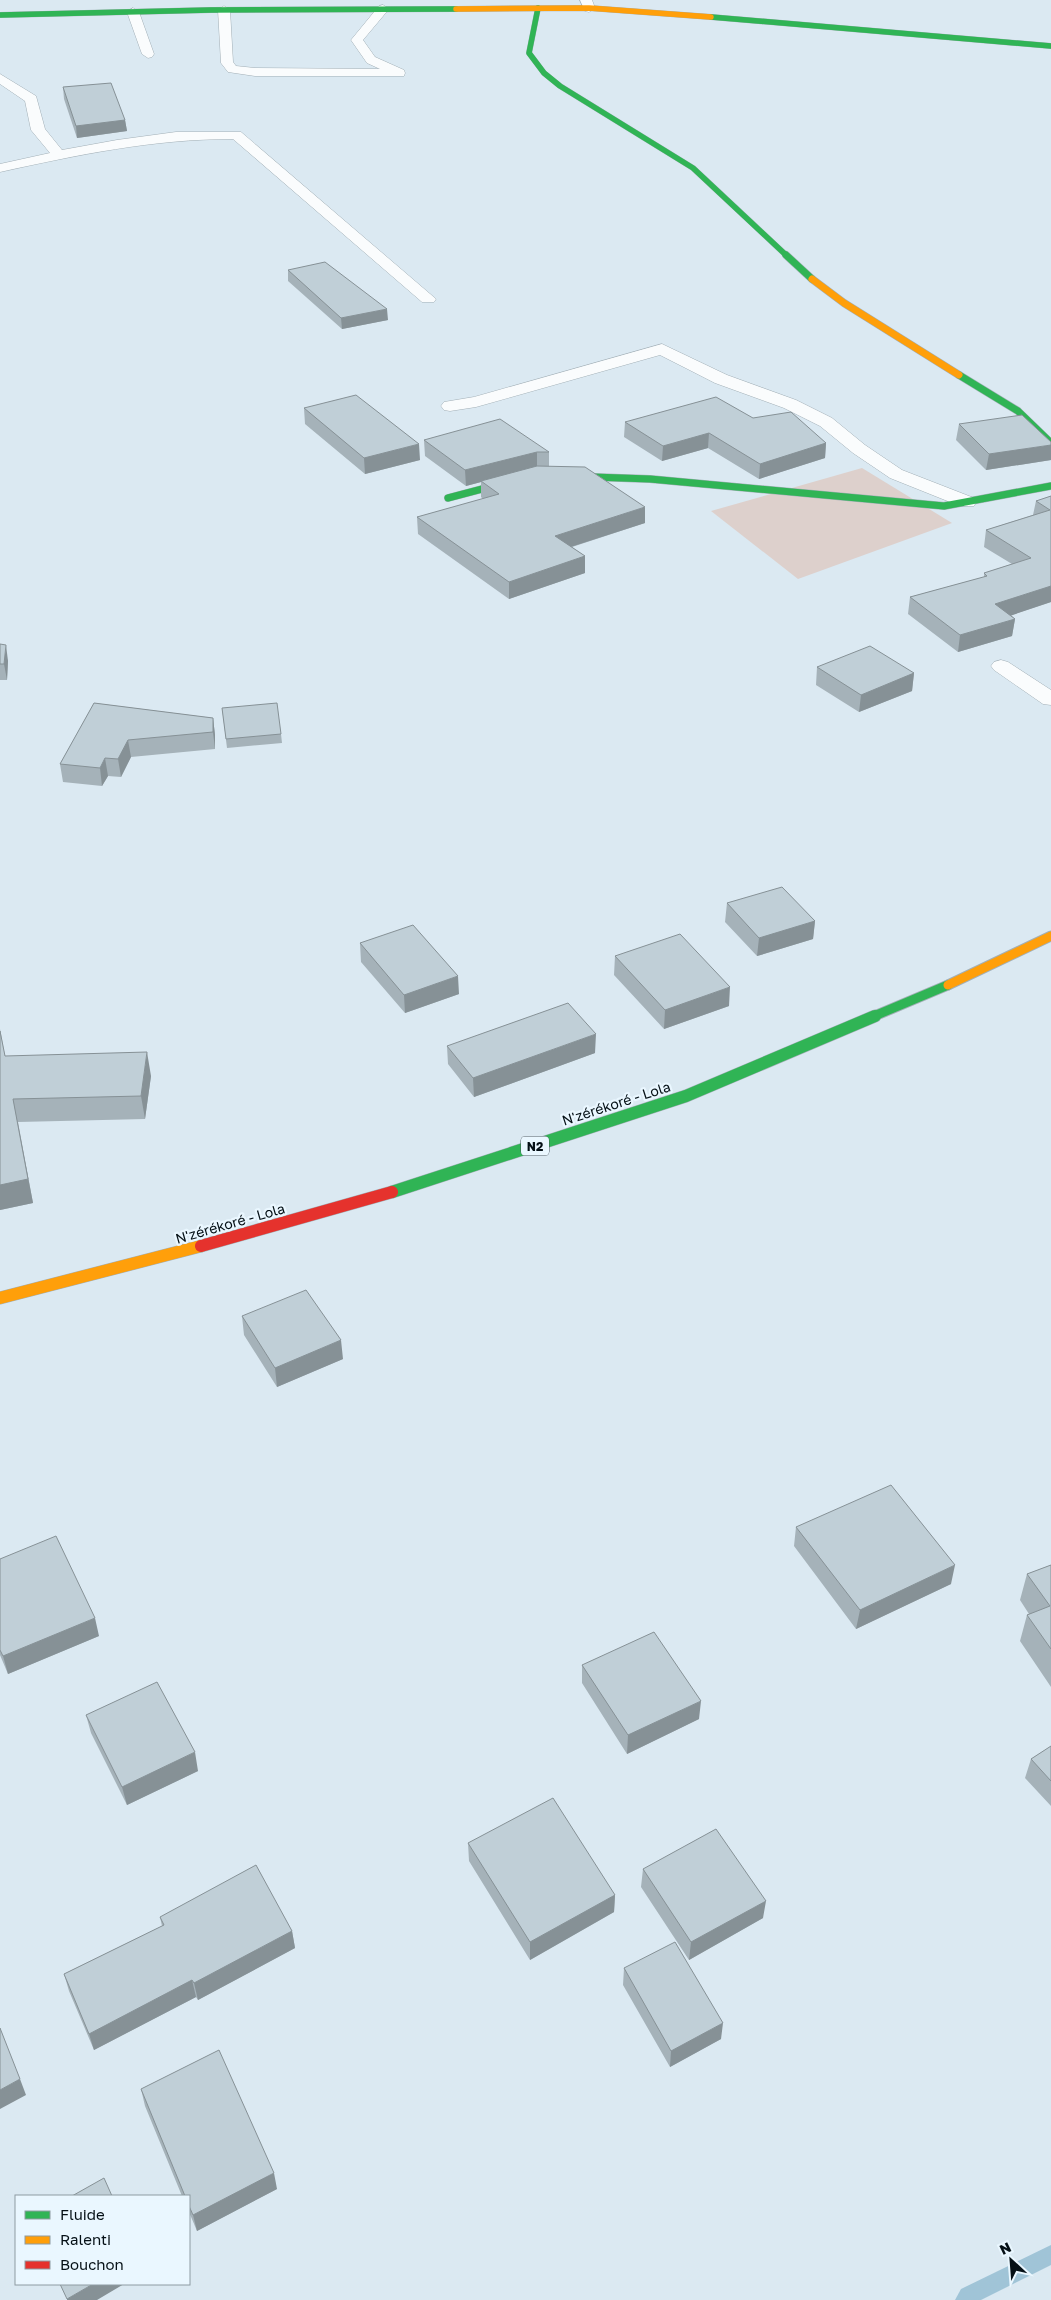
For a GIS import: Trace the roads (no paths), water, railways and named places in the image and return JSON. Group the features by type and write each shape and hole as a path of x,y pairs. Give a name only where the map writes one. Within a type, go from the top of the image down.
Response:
{"main road":[{"path":"0,15 224,10 538,8 587,4 1051,46"},
{"path":"538,8 529,53 544,73 607,116 693,168 816,283 844,304 1018,411 1051,443"},
{"path":"556,476 650,479 944,506 1051,486"},
{"path":"448,498 528,478"},
{"name":"N'zérékoré - Lola","path":"0,1298 192,1249 419,1184 686,1096 959,980 1051,936"}],"street":[{"path":"383,9 357,40 371,60 411,79"},
{"path":"224,10 227,63 232,69 310,73 398,73"},
{"path":"133,12 148,54"},
{"path":"0,78 31,99 38,130 59,155"},
{"path":"0,168 91,148 200,134 236,135 428,299"},
{"path":"450,406 476,402 662,349 722,379 790,404 826,422 896,474 967,502"},
{"path":"1001,666 1051,699"}],"waterway":[{"path":"965,2300 968,2296 1051,2255"}]}
